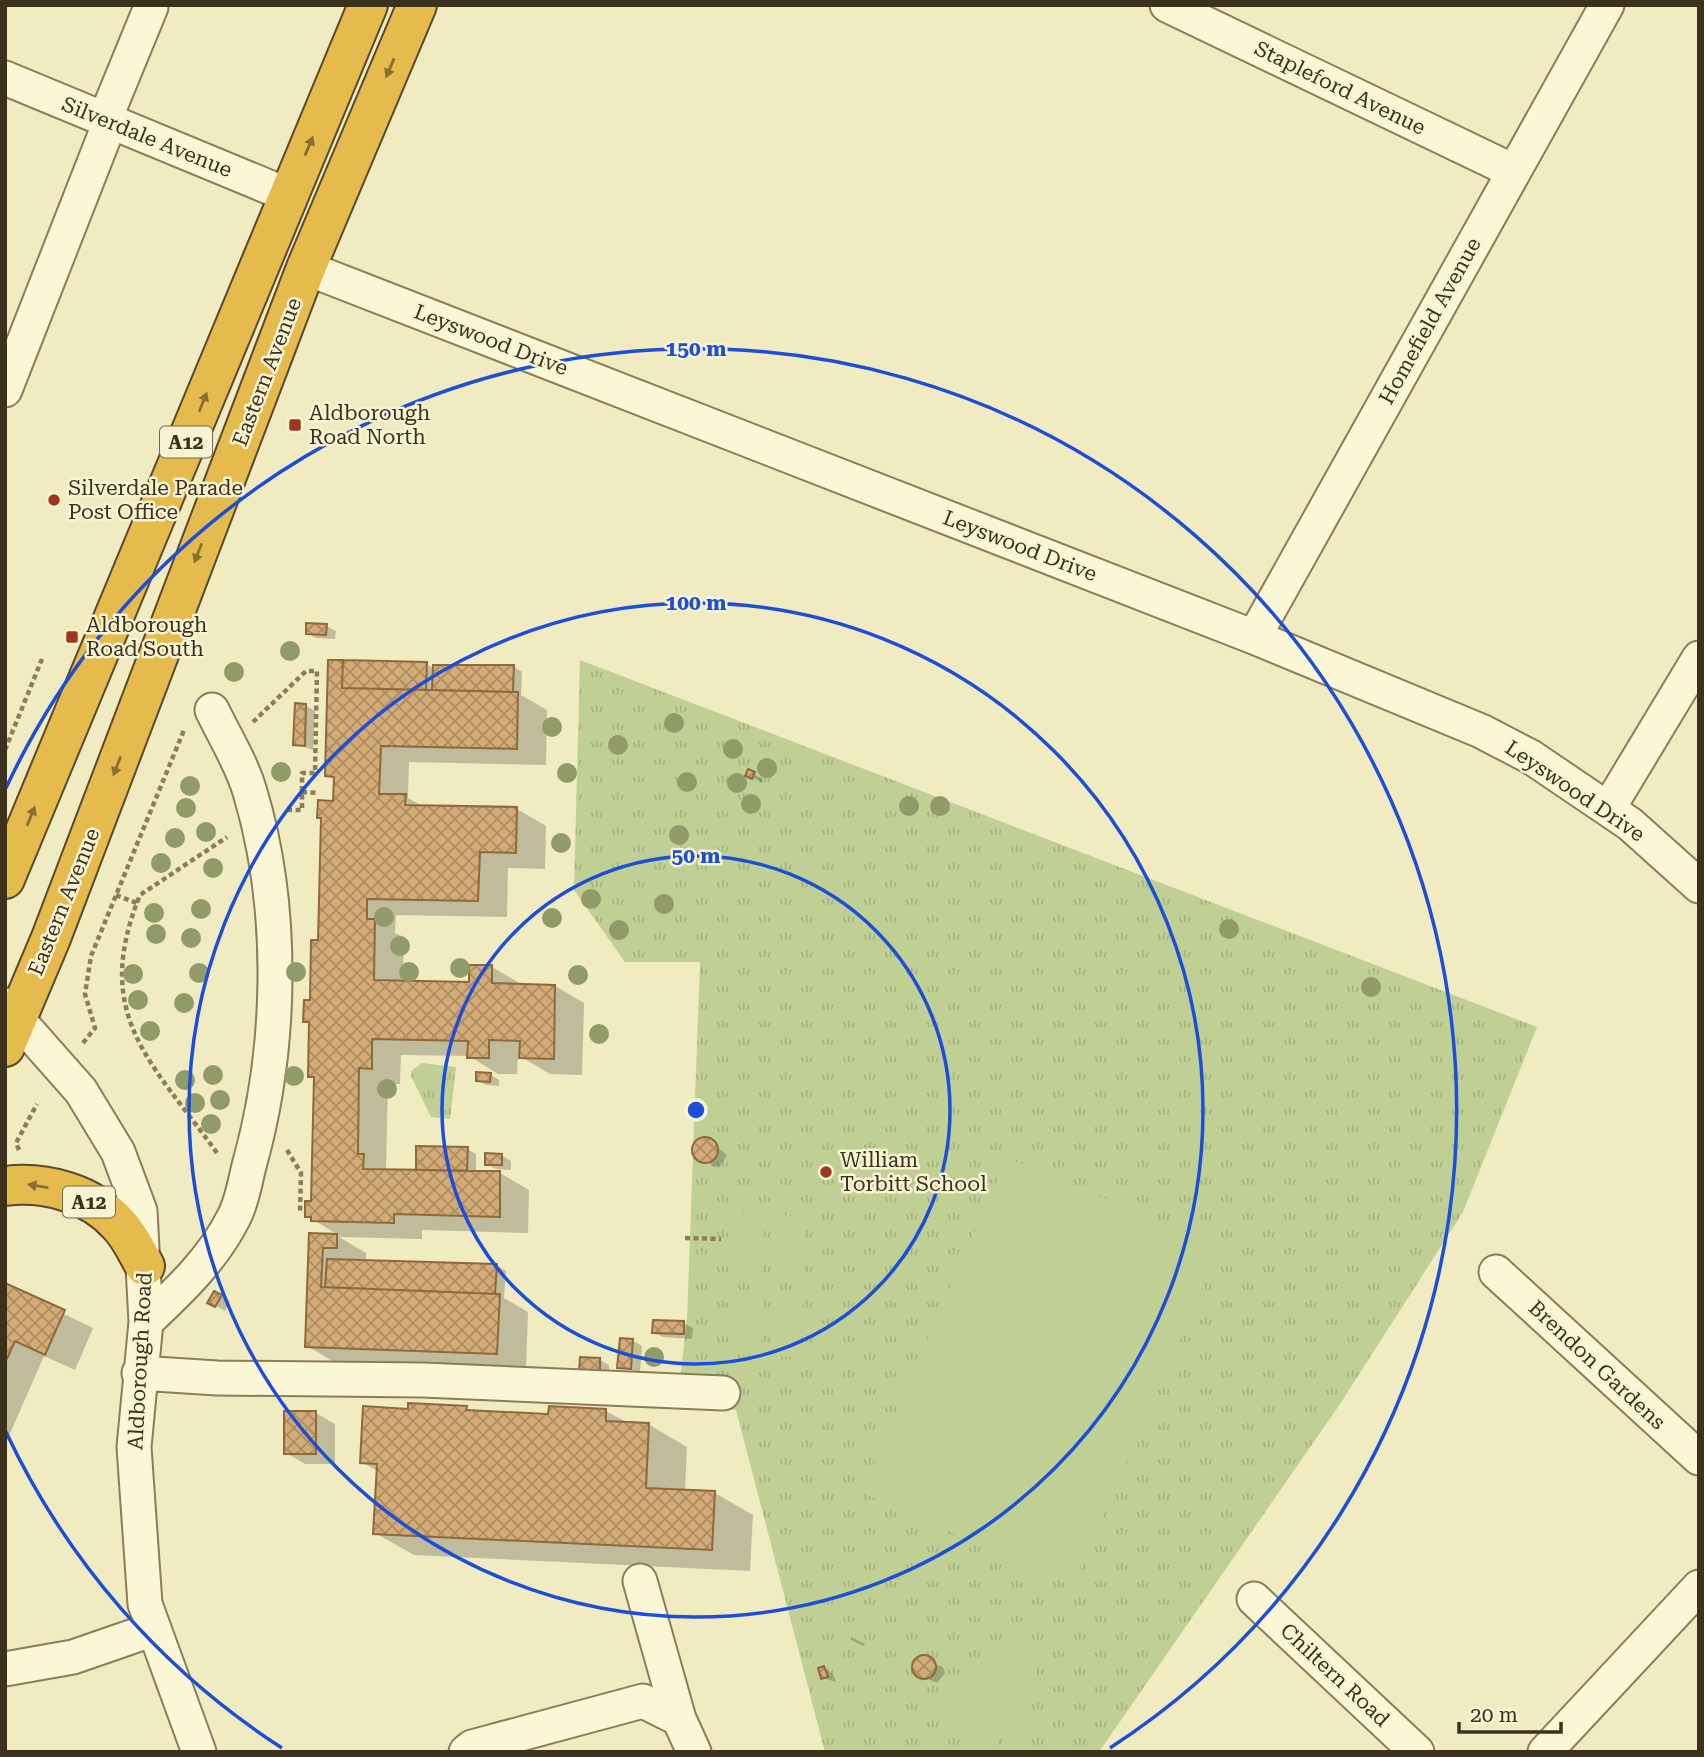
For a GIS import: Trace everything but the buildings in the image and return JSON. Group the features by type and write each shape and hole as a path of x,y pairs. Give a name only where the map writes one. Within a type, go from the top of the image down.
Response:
{"highway":[{"name":"A12","path":"5,879 368,5"},
{"name":"Eastern Avenue","path":"10,1023 51,938 306,268 417,5"},
{"name":"A12","path":"5,1186 30,1183 79,1195 119,1224 145,1266"}],"street":[{"name":"Stapleford Avenue","path":"1167,5 1513,171"},
{"name":"Homefield Avenue","path":"1254,637 1607,5"},
{"path":"5,390 151,8"},
{"name":"Silverdale Avenue","path":"5,78 288,195"},
{"name":"Leyswood Drive","path":"306,268 1254,637 1481,731 1531,757 1630,824 1699,886"},
{"path":"1608,809 1699,658"},
{"path":"146,1322 196,1275 235,1216 257,1139 271,1046 274,967 271,900 257,822 250,790 200,715"},
{"name":"Aldborough Road","path":"10,1023 81,1091 118,1152 141,1211 146,1322 134,1447 145,1604 199,1752"},
{"name":"Brendon Gardens","path":"1496,1272 1699,1458"},
{"path":"139,1373 217,1378 423,1380 723,1394"},
{"path":"640,1581 679,1719 694,1752"},
{"path":"1545,1752 1699,1587"},
{"name":"Chiltern Road","path":"1254,1599 1417,1752"},
{"path":"5,1669 73,1657 154,1629"},
{"path":"466,1752 472,1747 643,1701 679,1719"}],"path":[{"path":"5,750 42,659"},
{"path":"246,728 306,671 317,671 315,773 302,773 302,810 275,810 245,832 221,839 141,895 123,956 121,988 137,1042 229,1170 248,1172"},
{"path":"82,1044 95,1028 85,994 91,956 116,895 200,715"},
{"path":"302,792 319,793"},
{"path":"116,895 137,903"},
{"path":"16,1143 37,1104"},
{"path":"257,1139 281,1146 297,1164 302,1181 300,1213"},
{"path":"685,1238 720,1239"}],"green space":[{"name":"William Torbitt School","path":"580,660 1537,1027 1463,1212 1340,1404 1099,1752 825,1752 736,1410 677,1406 687,1319 700,962 625,962 574,890"},
{"path":"422,1063 456,1067 450,1119 431,1117 411,1076 411,1071"},
{"path":"1007,1158 1221,1246 1072,1586 861,1492"},
{"path":"735,1214 765,1215 763,1275 732,1274"},
{"path":"776,1215 807,1216 804,1277 773,1275"},
{"path":"732,1294 763,1296 760,1356 729,1354"},
{"path":"772,1296 803,1297 800,1357 770,1356"},
{"path":"1011,1645 1038,1647 1025,1745 1011,1736 998,1740 996,1752 986,1752 939,1705 978,1664 1003,1663"}],"place":[{"name":"Aldborough Road North","path":"295,425"},
{"name":"Silverdale Parade Post Office","path":"54,500"},
{"name":"Aldborough Road South","path":"72,637"},
{"name":"William Torbitt School","path":"826,1172"}]}
